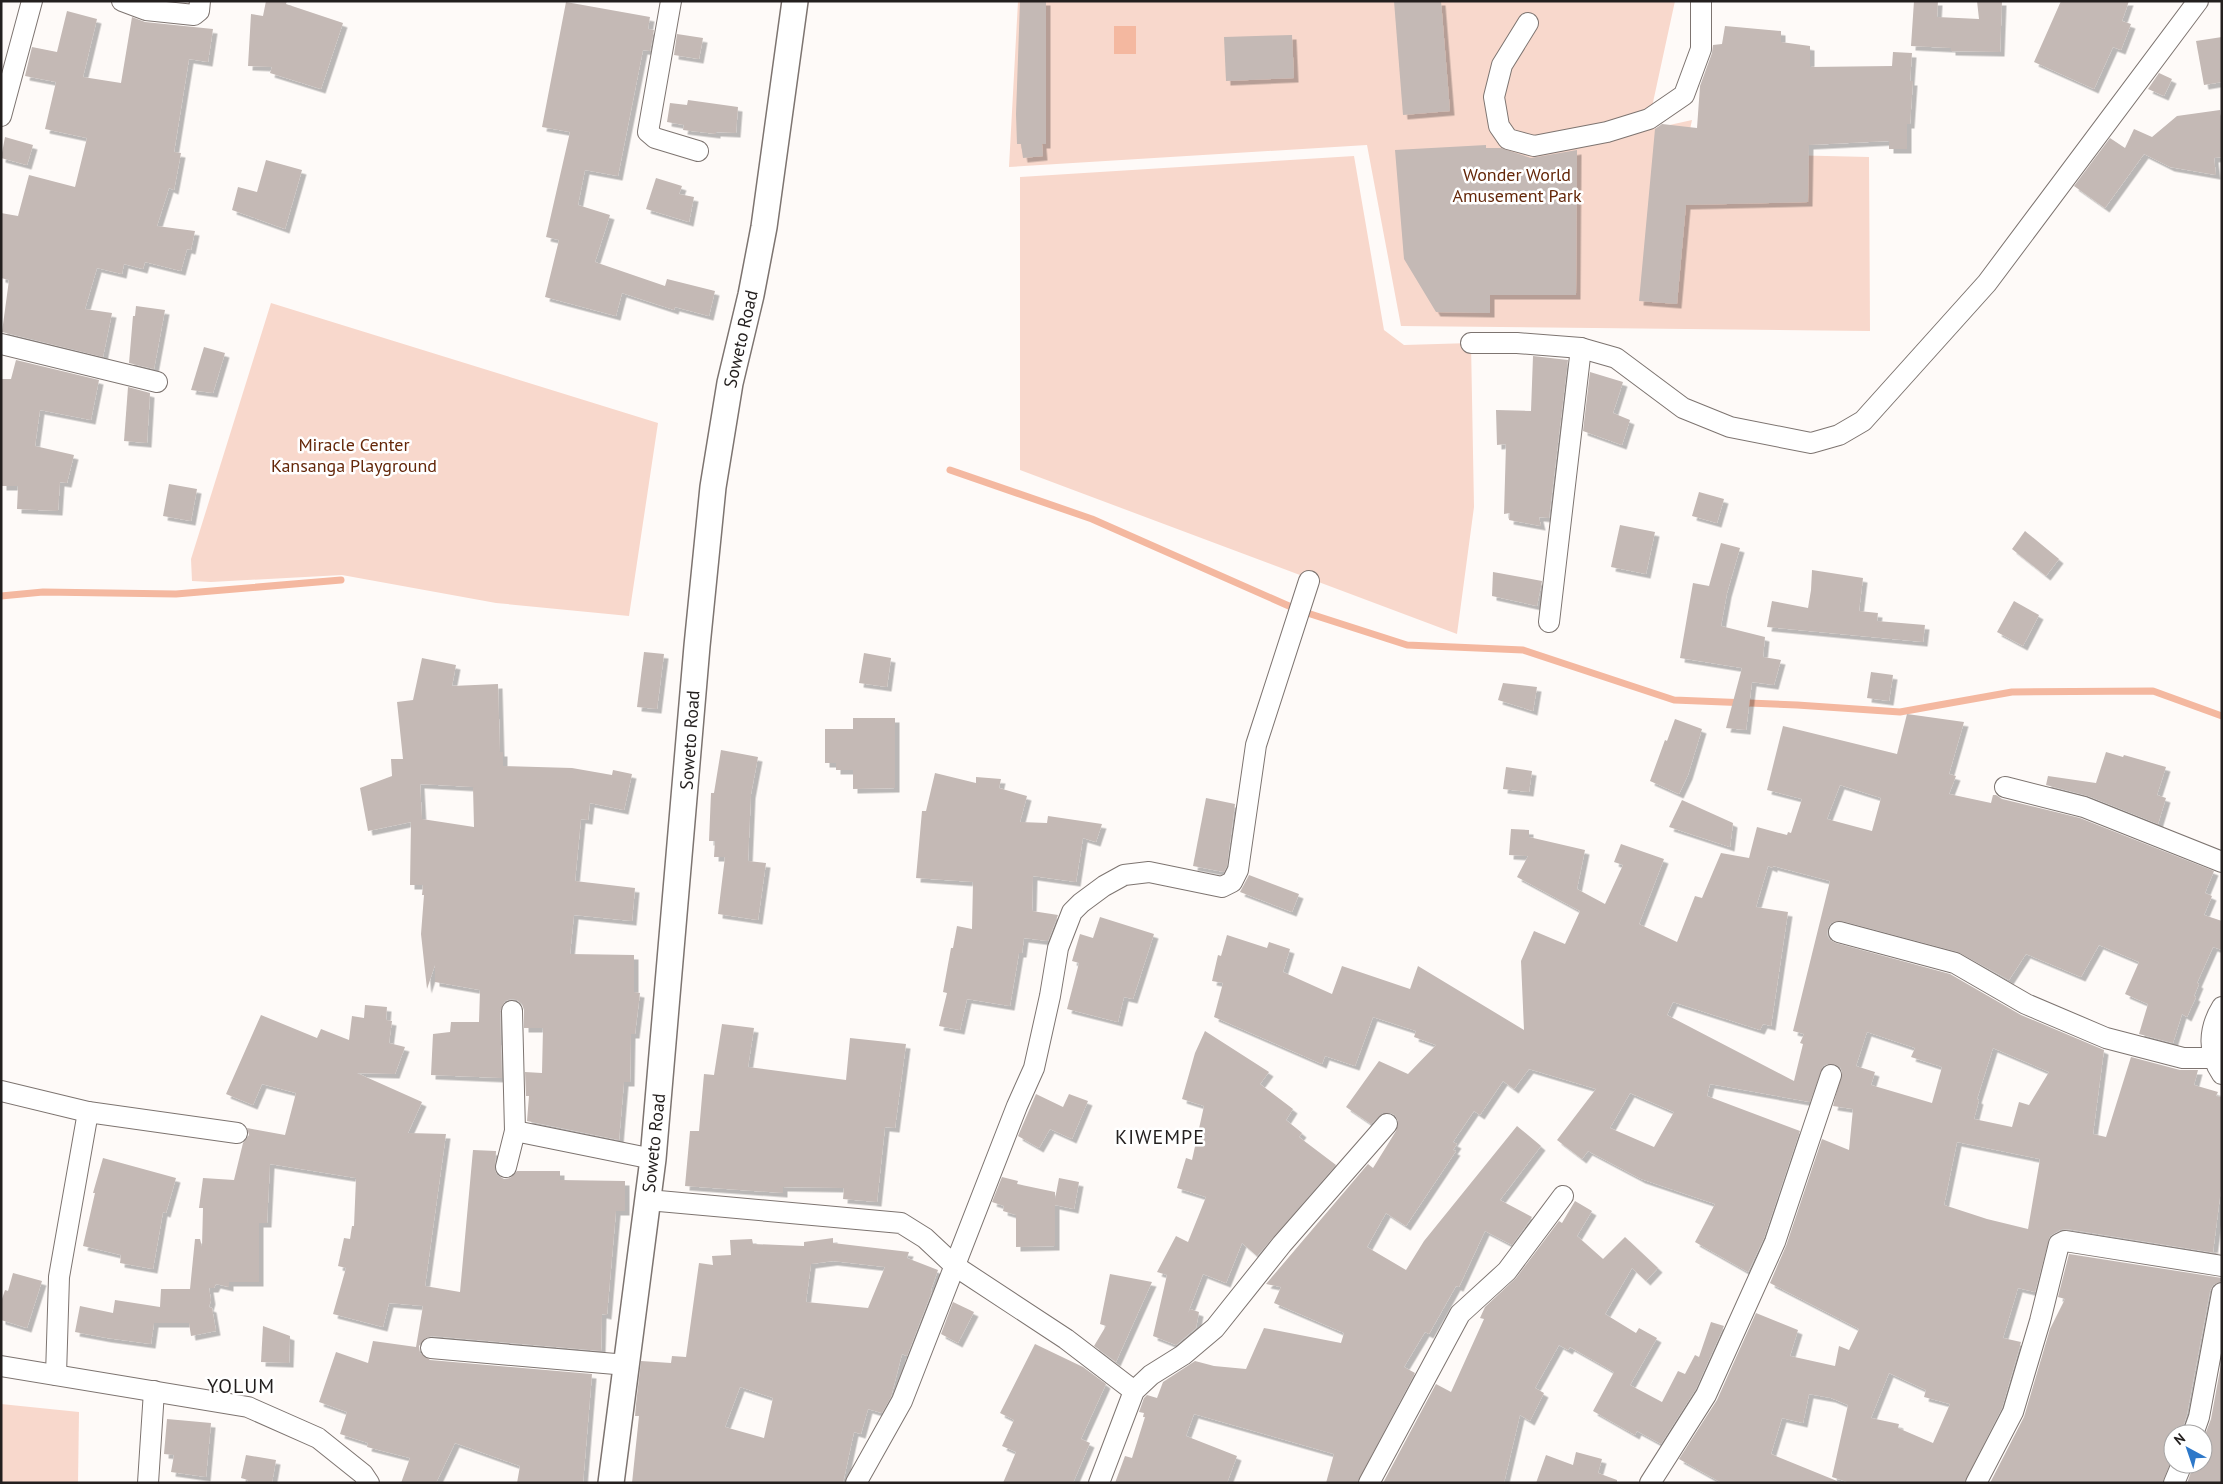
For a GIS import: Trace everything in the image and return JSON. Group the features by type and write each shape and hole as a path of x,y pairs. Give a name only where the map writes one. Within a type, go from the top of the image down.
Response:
{"street":[{"path":"1,116 32,1"},
{"path":"122,1 146,10 194,15 199,11 200,1"},
{"path":"671,1 648,132 655,138 698,151"},
{"name":"Soweto Road","path":"612,1483 653,1159 697,646 713,487 730,383 751,295 764,227 795,1"},
{"path":"1528,23 1502,65 1494,97 1499,126 1508,139 1534,146 1607,132 1649,119 1684,95 1701,49 1701,1"},
{"path":"1471,344 1517,343 1582,348 1616,358 1683,408 1730,427 1811,443 1839,435 1863,421 1987,283 2198,1"},
{"path":"1,344 157,382"},
{"path":"1549,622 1582,348"},
{"path":"856,1483 902,1401 1017,1106 1034,1068 1050,996 1058,948 1072,912 1104,886 1124,874 1149,872 1222,887 1232,882 1238,870 1256,745 1309,581"},
{"path":"2005,787 2084,807 2222,862"},
{"path":"1839,932 1955,963 2026,1004 2106,1038 2217,1066 2213,1024 2222,1007"},
{"path":"506,1168 515,1132 512,1011"},
{"path":"1650,1483 1706,1395 1775,1242 1831,1075"},
{"path":"1,1091 88,1112 237,1133"},
{"path":"56,1375 59,1277 88,1112"},
{"path":"1099,1483 1134,1391 1151,1375 1183,1355 1215,1328 1282,1244 1387,1124"},
{"path":"515,1132 653,1159"},
{"path":"1369,1483 1460,1314 1507,1270 1562,1196"},
{"path":"648,1200 901,1223 925,1238 955,1266 1066,1339 1134,1391"},
{"path":"1976,1483 2014,1412 2040,1321 2059,1244 2065,1241 2222,1266"},
{"path":"2197,1424 2222,1293"},
{"path":"431,1348 627,1365"},
{"path":"1,1366 248,1406 318,1438 363,1474 369,1483"},
{"path":"148,1483 154,1391"}],"green space":[{"name":"Wonder World Amusement Park","path":"1018,1 1675,1 1647,130 1692,120 1677,191 1783,155 1869,157 1870,331 1401,326 1367,145 1009,167"},
{"path":"1354,156 1384,330 1404,345 1471,343 1474,507 1457,634 1020,470 1020,177"},
{"name":"Miracle Center Kansanga Playground","path":"271,303 658,423 629,616 496,603 342,575 211,582 192,581 191,559"},
{"path":"1,1404 79,1412 78,1483 1,1483"}],"shaded area":[{"path":"1114,26 1136,26 1136,54 1114,54"}],"building":[{"path":"266,1 287,1 286,4 343,23 321,89 270,73 272,67 248,66 251,14 263,16"},
{"path":"1020,1 1046,1 1046,144 1042,144 1043,156 1023,158 1021,144 1017,144 1016,114"},
{"path":"1394,1 1441,1 1450,111 1403,115"},
{"path":"1914,1 1938,1 1937,17 1979,19 1977,1 2002,1 2000,52 1951,51 1951,48 1911,46"},
{"path":"2061,1 2129,1 2122,21 2131,24 2121,50 2113,47 2094,89 2034,62"},
{"path":"566,2 650,17 648,29 654,30 650,51 643,50 618,176 585,170 578,205 610,215 595,262 665,286 667,279 715,291 709,316 675,307 674,310 622,293 616,316 545,297 559,240 546,237 570,132 542,127"},
{"path":"67,11 97,19 83,77 121,83 132,17 145,22 213,29 208,62 189,59 174,152 181,153 174,190 169,188 157,226 195,231 191,250 187,249 181,271 145,262 143,269 124,264 122,274 97,268 85,309 112,313 103,357 2,332 9,280 1,278 1,213 18,216 29,175 75,187 87,138 45,129 56,82 25,76 32,47 57,52"},
{"path":"1725,26 1781,31 1781,42 1810,46 1810,67 1892,66 1893,52 1912,53 1910,81 1913,81 1910,124 1907,124 1907,149 1889,149 1889,141 1809,145 1808,202 1686,205 1677,304 1639,301 1655,129 1662,124 1697,128 1700,86 1713,45 1722,44"},
{"path":"677,34 703,38 699,59 674,55"},
{"path":"1292,35 1294,78 1226,81 1224,37"},
{"path":"2222,37 2222,82 2204,85 2196,41"},
{"path":"2159,73 2172,79 2164,96 2148,89"},
{"path":"688,100 738,107 736,133 716,132 716,134 683,130 684,125 667,122 670,103 687,105"},
{"path":"2220,110 2222,157 2214,158 2216,175 2170,167 2144,154 2105,208 2074,186 2110,138 2125,148 2134,129 2152,137 2177,116"},
{"path":"5,137 33,145 27,165 1,158"},
{"path":"1486,145 1486,148 1501,148 1531,158 1577,150 1576,295 1490,295 1490,313 1436,312 1404,259 1395,150"},
{"path":"266,160 302,170 285,229 232,210 238,187 257,192"},
{"path":"656,178 682,186 679,194 694,197 689,222 646,209"},
{"path":"136,306 165,310 154,369 129,363 133,316 135,316"},
{"path":"204,347 225,353 213,393 191,390"},
{"path":"1533,356 1568,360 1549,518 1539,517 1541,526 1509,520 1510,513 1504,514 1506,444 1497,445 1496,410 1531,411"},
{"path":"16,360 99,380 91,420 40,410 35,446 74,455 67,483 60,482 58,511 17,509 18,486 2,486 1,379 11,379"},
{"path":"1590,372 1623,382 1613,413 1630,420 1622,445 1583,431"},
{"path":"128,387 150,393 147,443 124,441"},
{"path":"169,484 197,489 191,521 163,516"},
{"path":"1699,492 1724,499 1717,523 1692,516"},
{"path":"1620,525 1655,532 1646,574 1611,567"},
{"path":"2025,531 2059,559 2046,576 2012,549"},
{"path":"1721,543 1740,548 1727,593 1721,626 1765,637 1763,657 1781,660 1774,685 1752,682 1746,730 1726,728 1742,668 1680,658 1693,583 1709,586"},
{"path":"1812,570 1863,578 1859,611 1878,613 1877,621 1925,625 1923,642 1767,627 1772,601 1808,608"},
{"path":"1493,572 1542,581 1537,606 1492,596"},
{"path":"2014,601 2039,615 2023,646 1997,632"},
{"path":"644,652 664,654 657,709 637,707"},
{"path":"864,653 891,658 887,687 859,683"},
{"path":"422,658 456,665 452,686 498,684 500,752 503,752 503,766 572,768 612,775 613,770 632,774 624,810 590,803 588,820 581,819 575,881 635,888 632,921 574,915 570,954 634,955 634,992 640,993 635,1034 631,1034 630,1082 624,1082 619,1140 527,1121 529,1096 526,1096 525,1072 542,1073 543,1028 524,1028 524,1010 522,1004 517,1000 505,1001 500,1011 502,1078 431,1075 433,1034 450,1032 451,1022 479,1022 480,990 435,982 435,965 427,989 421,934 423,885 410,885 411,822 368,831 360,788 392,776 391,759 403,759 397,702 413,700","holes":["420,784 473,787 474,827 422,819"]},
{"path":"1871,672 1893,675 1889,701 1867,698"},
{"path":"1503,683 1537,687 1533,711 1498,700"},
{"path":"1907,714 1964,722 1949,774 1956,776 1949,794 1991,803 1993,795 1996,795 2002,799 2080,818 2214,871 2205,893 2212,896 2204,915 2222,921 2222,950 2213,947 2197,983 2199,984 2194,996 2196,997 2187,1017 2182,1014 2173,1043 2139,1034 2148,1004 2125,994 2139,962 2099,945 2081,977 2026,954 2009,980 1958,952 1842,921 1831,923 1827,935 1830,940 1836,943 1950,974 2021,1015 2104,1050 2093,1134 2106,1137 2131,1057 2180,1070 2198,1070 2194,1085 2218,1092 2216,1096 2222,1097 2222,1181 2213,1252 2222,1254 2067,1229 2060,1230 2050,1236 2035,1292 2018,1288 2003,1338 2021,1342 2002,1408 1964,1483 1850,1483 1832,1477 1848,1405 1831,1398 1809,1394 1803,1423 1782,1418 1771,1454 1842,1483 1722,1483 1679,1459 1717,1400 1756,1313 1798,1330 1790,1356 1835,1366 1839,1346 1849,1350 1859,1329 1770,1283 1786,1246 1822,1139 1849,1150 1853,1109 1833,1106 1842,1072 1840,1067 1834,1064 1823,1066 1810,1102 1710,1084 1707,1096 1800,1131 1764,1238 1748,1272 1695,1242 1715,1204 1641,1179 1588,1151 1582,1159 1557,1140 1596,1089 1529,1069 1514,1089 1503,1081 1480,1115 1474,1111 1453,1142 1457,1144 1453,1150 1456,1151 1406,1226 1386,1213 1367,1247 1406,1270 1424,1241 1517,1126 1541,1146 1500,1200 1532,1217 1512,1245 1485,1231 1459,1287 1456,1286 1429,1334 1425,1332 1404,1367 1415,1373 1357,1483 1326,1483 1334,1454 1194,1414 1186,1436 1237,1456 1227,1483 1115,1483 1125,1456 1132,1458 1145,1417 1143,1417 1144,1413 1139,1412 1144,1398 1147,1395 1157,1398 1163,1382 1195,1361 1214,1366 1246,1369 1264,1328 1341,1343 1344,1333 1274,1303 1281,1287 1266,1284 1368,1164 1373,1168 1396,1131 1398,1121 1395,1115 1383,1113 1371,1124 1346,1107 1379,1061 1408,1074 1436,1045 1414,1037 1416,1031 1373,1017 1355,1066 1325,1056 1322,1064 1214,1017 1223,983 1212,981 1218,955 1221,956 1227,935 1267,948 1269,942 1290,949 1283,972 1332,994 1342,966 1410,989 1418,966 1524,1030 1521,961 1534,931 1565,944 1580,911 1517,877 1528,856 1509,855 1511,829 1529,830 1529,837 1585,850 1577,889 1605,904 1623,865 1614,862 1621,844 1664,859 1639,924 1677,942 1695,896 1702,898 1721,853 1749,858 1757,827 1787,835 1788,832 1791,833 1802,799 1767,790 1783,726 1897,754","holes":["1840,785 1881,798 1872,831 1827,819","1768,866 1830,881 1793,1031 1804,1034 1800,1043 1803,1044 1794,1081 1667,1015 1673,1002 1760,1030 1763,1024 1771,1026 1788,912 1756,907","1867,1032 1915,1048 1911,1057 1942,1067 1932,1103 1871,1085 1875,1072 1856,1066","1993,1048 2049,1072 2029,1105 2019,1102 2012,1127 1974,1119 1979,1100 1977,1099","1630,1093 1674,1112 1654,1147 1610,1128","1957,1142 2040,1159 2028,1229 1987,1219 1944,1205","1889,1373 1926,1390 1924,1397 1950,1404 1933,1443 1898,1428 1899,1424 1871,1418"]},
{"path":"853,718 895,718 895,788 853,789 853,770 836,770 836,763 825,763 825,729 853,729"},
{"path":"1675,719 1702,729 1688,775 1679,794 1650,781"},
{"path":"721,750 758,757 751,794 748,861 766,863 758,920 718,914 725,857 714,857 715,841 709,841 711,793 714,793"},
{"path":"2106,752 2166,767 2157,795 2166,798 2158,824 2088,796 2046,785 2048,776 2096,783"},
{"path":"1506,767 1532,771 1529,792 1503,789"},
{"path":"935,773 976,783 976,777 1001,779 999,788 1027,796 1020,822 1047,823 1048,816 1102,824 1096,842 1083,838 1076,882 1033,876 1032,911 1058,915 1048,941 1024,938 1022,953 1019,953 1010,1006 967,999 960,1030 939,1026 947,993 943,992 957,926 972,929 973,882 916,878 922,811 926,811"},
{"path":"1206,798 1235,804 1227,866 1224,872 1193,866"},
{"path":"1682,800 1733,823 1730,847 1669,827"},
{"path":"1249,875 1299,894 1292,912 1240,892"},
{"path":"1100,917 1154,934 1133,999 1124,997 1118,1022 1067,1009 1079,963 1072,961 1080,934 1093,938"},
{"path":"365,1005 387,1007 386,1020 392,1021 389,1043 405,1047 395,1074 357,1073 422,1102 408,1133 446,1134 425,1286 460,1292 473,1150 496,1151 495,1170 497,1175 504,1179 510,1178 517,1171 560,1171 560,1180 625,1181 625,1211 616,1211 607,1315 602,1314 601,1351 432,1336 426,1338 419,1346 420,1353 430,1360 592,1374 583,1483 517,1483 520,1466 455,1443 436,1483 401,1483 410,1458 367,1447 368,1443 340,1434 347,1412 319,1402 336,1352 368,1363 373,1341 416,1347 423,1306 389,1303 383,1327 333,1314 346,1268 338,1266 344,1238 350,1239 352,1226 354,1226 356,1178 270,1164 267,1223 259,1223 259,1282 229,1282 229,1287 216,1284 214,1288 209,1288 211,1300 209,1307 212,1308 216,1331 191,1336 189,1323 154,1323 151,1344 75,1332 80,1306 113,1313 115,1300 160,1307 161,1289 190,1289 195,1239 200,1239 202,1247 203,1208 199,1208 203,1178 234,1180 243,1143 249,1135 247,1128 285,1135 296,1093 262,1084 253,1105 226,1094 261,1015 317,1038 321,1029 349,1040 352,1016 364,1018"},
{"path":"722,1024 754,1028 748,1067 846,1080 850,1038 906,1044 895,1128 885,1127 877,1202 843,1199 844,1188 783,1187 783,1193 685,1186 690,1131 699,1131 704,1074 714,1075"},
{"path":"1205,1031 1269,1072 1260,1084 1293,1109 1286,1120 1302,1133 1299,1137 1336,1165 1257,1256 1242,1243 1226,1283 1203,1274 1188,1313 1190,1309 1199,1312 1196,1328 1176,1345 1153,1336 1167,1275 1157,1272 1176,1236 1188,1242 1206,1197 1177,1188 1186,1158 1192,1160 1204,1106 1182,1099 1195,1053"},
{"path":"1036,1094 1063,1107 1069,1094 1088,1101 1072,1139 1050,1129 1039,1148 1018,1136"},
{"path":"103,1158 176,1178 166,1213 163,1212 153,1269 120,1263 121,1255 83,1246 95,1193 93,1193"},
{"path":"1002,1177 1018,1181 1017,1184 1055,1192 1055,1199 1059,1178 1079,1182 1074,1209 1055,1205 1055,1246 1016,1247 1016,1215 1003,1211 1004,1206 992,1202"},
{"path":"1575,1201 1592,1211 1577,1236 1603,1259 1625,1237 1658,1268 1646,1281 1632,1268 1605,1314 1636,1333 1639,1328 1657,1338 1630,1385 1662,1402 1678,1371 1685,1374 1695,1355 1699,1357 1711,1322 1724,1326 1696,1389 1661,1444 1637,1431 1635,1435 1593,1411 1614,1372 1570,1347 1568,1350 1559,1345 1535,1388 1544,1393 1530,1421 1520,1415 1504,1483 1383,1483 1436,1384 1451,1392 1484,1319 1480,1318 1485,1307 1516,1278 1559,1221 1562,1223"},
{"path":"833,1238 833,1243 909,1252 907,1258 938,1270 907,1356 902,1354 891,1397 882,1413 868,1409 861,1434 854,1432 843,1483 632,1483 639,1416 635,1416 641,1361 671,1363 672,1356 686,1357 699,1263 713,1265 712,1256 731,1255 730,1240 752,1239 753,1244 804,1246 804,1242","holes":["833,1261 885,1267 868,1308 806,1302 811,1264","740,1387 773,1398 764,1438 725,1427"]},
{"path":"2069,1254 2222,1278 2222,1281 2213,1285 2210,1291 2184,1424 2163,1424 2163,1474 2166,1474 2162,1483 1990,1483 2024,1417 2050,1329 2065,1299 2058,1297"},
{"path":"13,1273 42,1281 27,1328 1,1320 1,1302 5,1290 8,1291"},
{"path":"1110,1274 1152,1282 1116,1362 1094,1346 1106,1326 1100,1324"},
{"path":"953,1302 974,1312 958,1343 941,1334"},
{"path":"263,1326 290,1336 289,1363 261,1362"},
{"path":"1035,1344 1083,1367 1106,1384 1081,1439 1090,1443 1073,1483 1003,1483 1016,1452 1002,1446 1014,1420 1000,1413"},
{"path":"2222,1359 2222,1483 2187,1483 2190,1474 2213,1474 2213,1424 2209,1424"},
{"path":"167,1419 211,1423 206,1477 171,1472 174,1455 164,1454"},
{"path":"1576,1452 1602,1459 1598,1473 1617,1480 1617,1483 1536,1483 1546,1455 1573,1465"},
{"path":"246,1455 276,1460 272,1483 247,1483 248,1480 241,1478"}],"waterway":[{"path":"950,470 1092,519 1298,610 1407,645 1523,650 1674,700 1797,705 1900,712 2012,692 2153,691 2222,716"},
{"path":"1,596 43,592 176,594 341,580"}],"district":[{"name":"KIWEMPE","path":"1160,1137"},
{"name":"YOLUM","path":"241,1386"}]}
